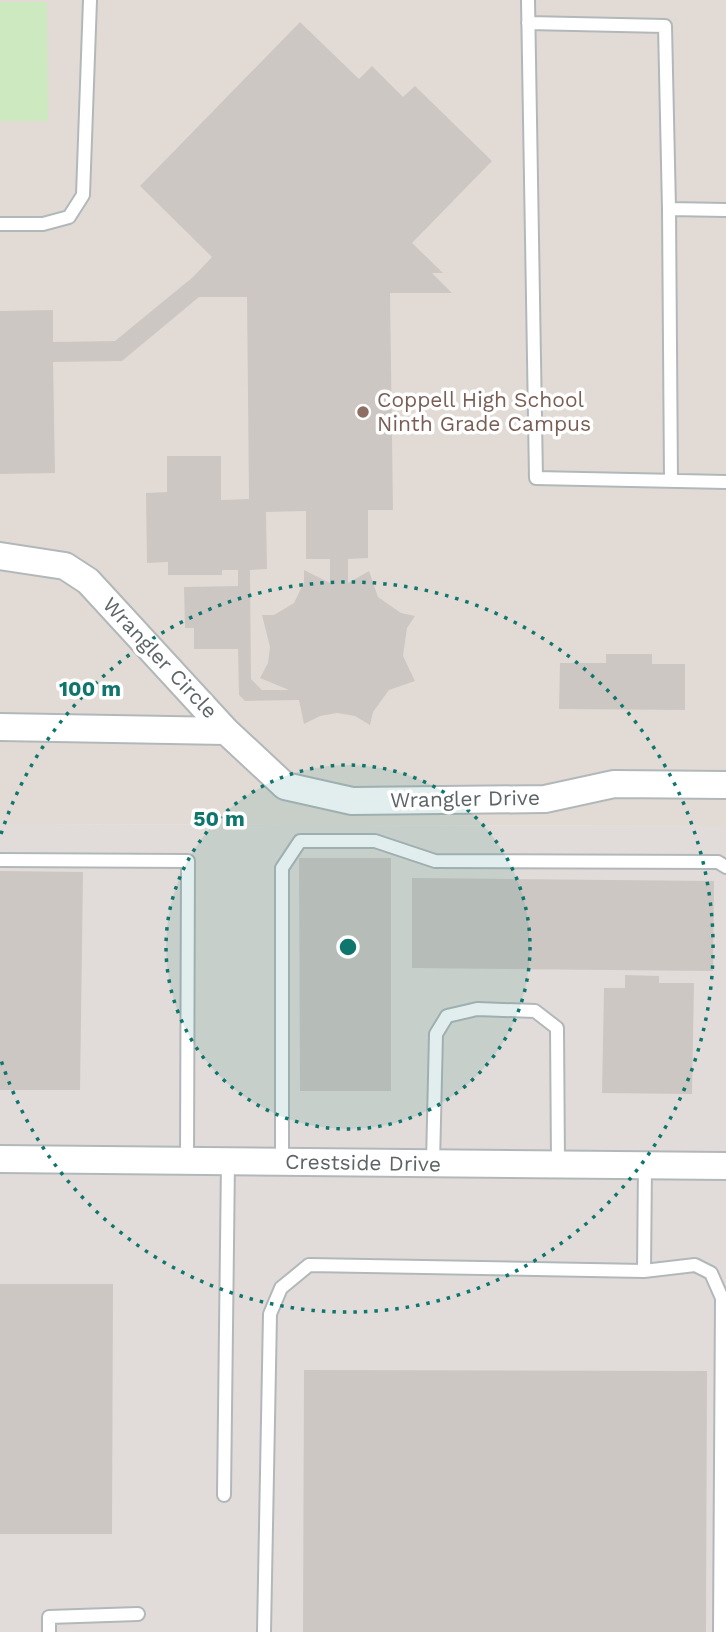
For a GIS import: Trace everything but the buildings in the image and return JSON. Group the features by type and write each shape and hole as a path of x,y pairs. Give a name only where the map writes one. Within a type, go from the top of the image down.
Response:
{"street":[{"name":"Wrangler Circle","path":"0,556 65,566 88,581 226,730"},
{"name":"Wrangler Circle","path":"0,727 226,730"},
{"name":"Wrangler Drive","path":"226,730 285,786 352,801 545,799 614,784 726,785"},
{"name":"Crestside Drive","path":"0,1159 726,1166"}],"lane":[{"path":"0,223 43,224 69,217 83,195 90,0"},
{"path":"528,0 536,478 726,482"},
{"path":"528,23 665,26 671,481"},
{"path":"669,209 726,209"},
{"path":"282,1162 282,868 300,841 375,841 435,861 718,862 726,867"},
{"path":"0,860 188,861 187,1161"},
{"path":"433,1163 436,1034 447,1016 477,1009 535,1011 557,1028 558,1164"},
{"path":"224,1496 228,1161"},
{"path":"644,1271 645,1165"},
{"path":"264,1632 270,1314 281,1288 309,1265 644,1271 695,1265 711,1273 722,1298 723,1547 720,1632"},
{"path":"49,1632 49,1617 138,1614"}],"shaded area":[{"name":"Coppell High School Ninth Grade Campus","path":"0,0 726,0 726,826 0,824"},
{"path":"0,824 726,826 726,1632 0,1632"}],"green space":[{"path":"0,2 47,2 48,121 0,121"}],"place":[{"name":"Coppell High School Ninth Grade Campus","path":"363,412"}]}
